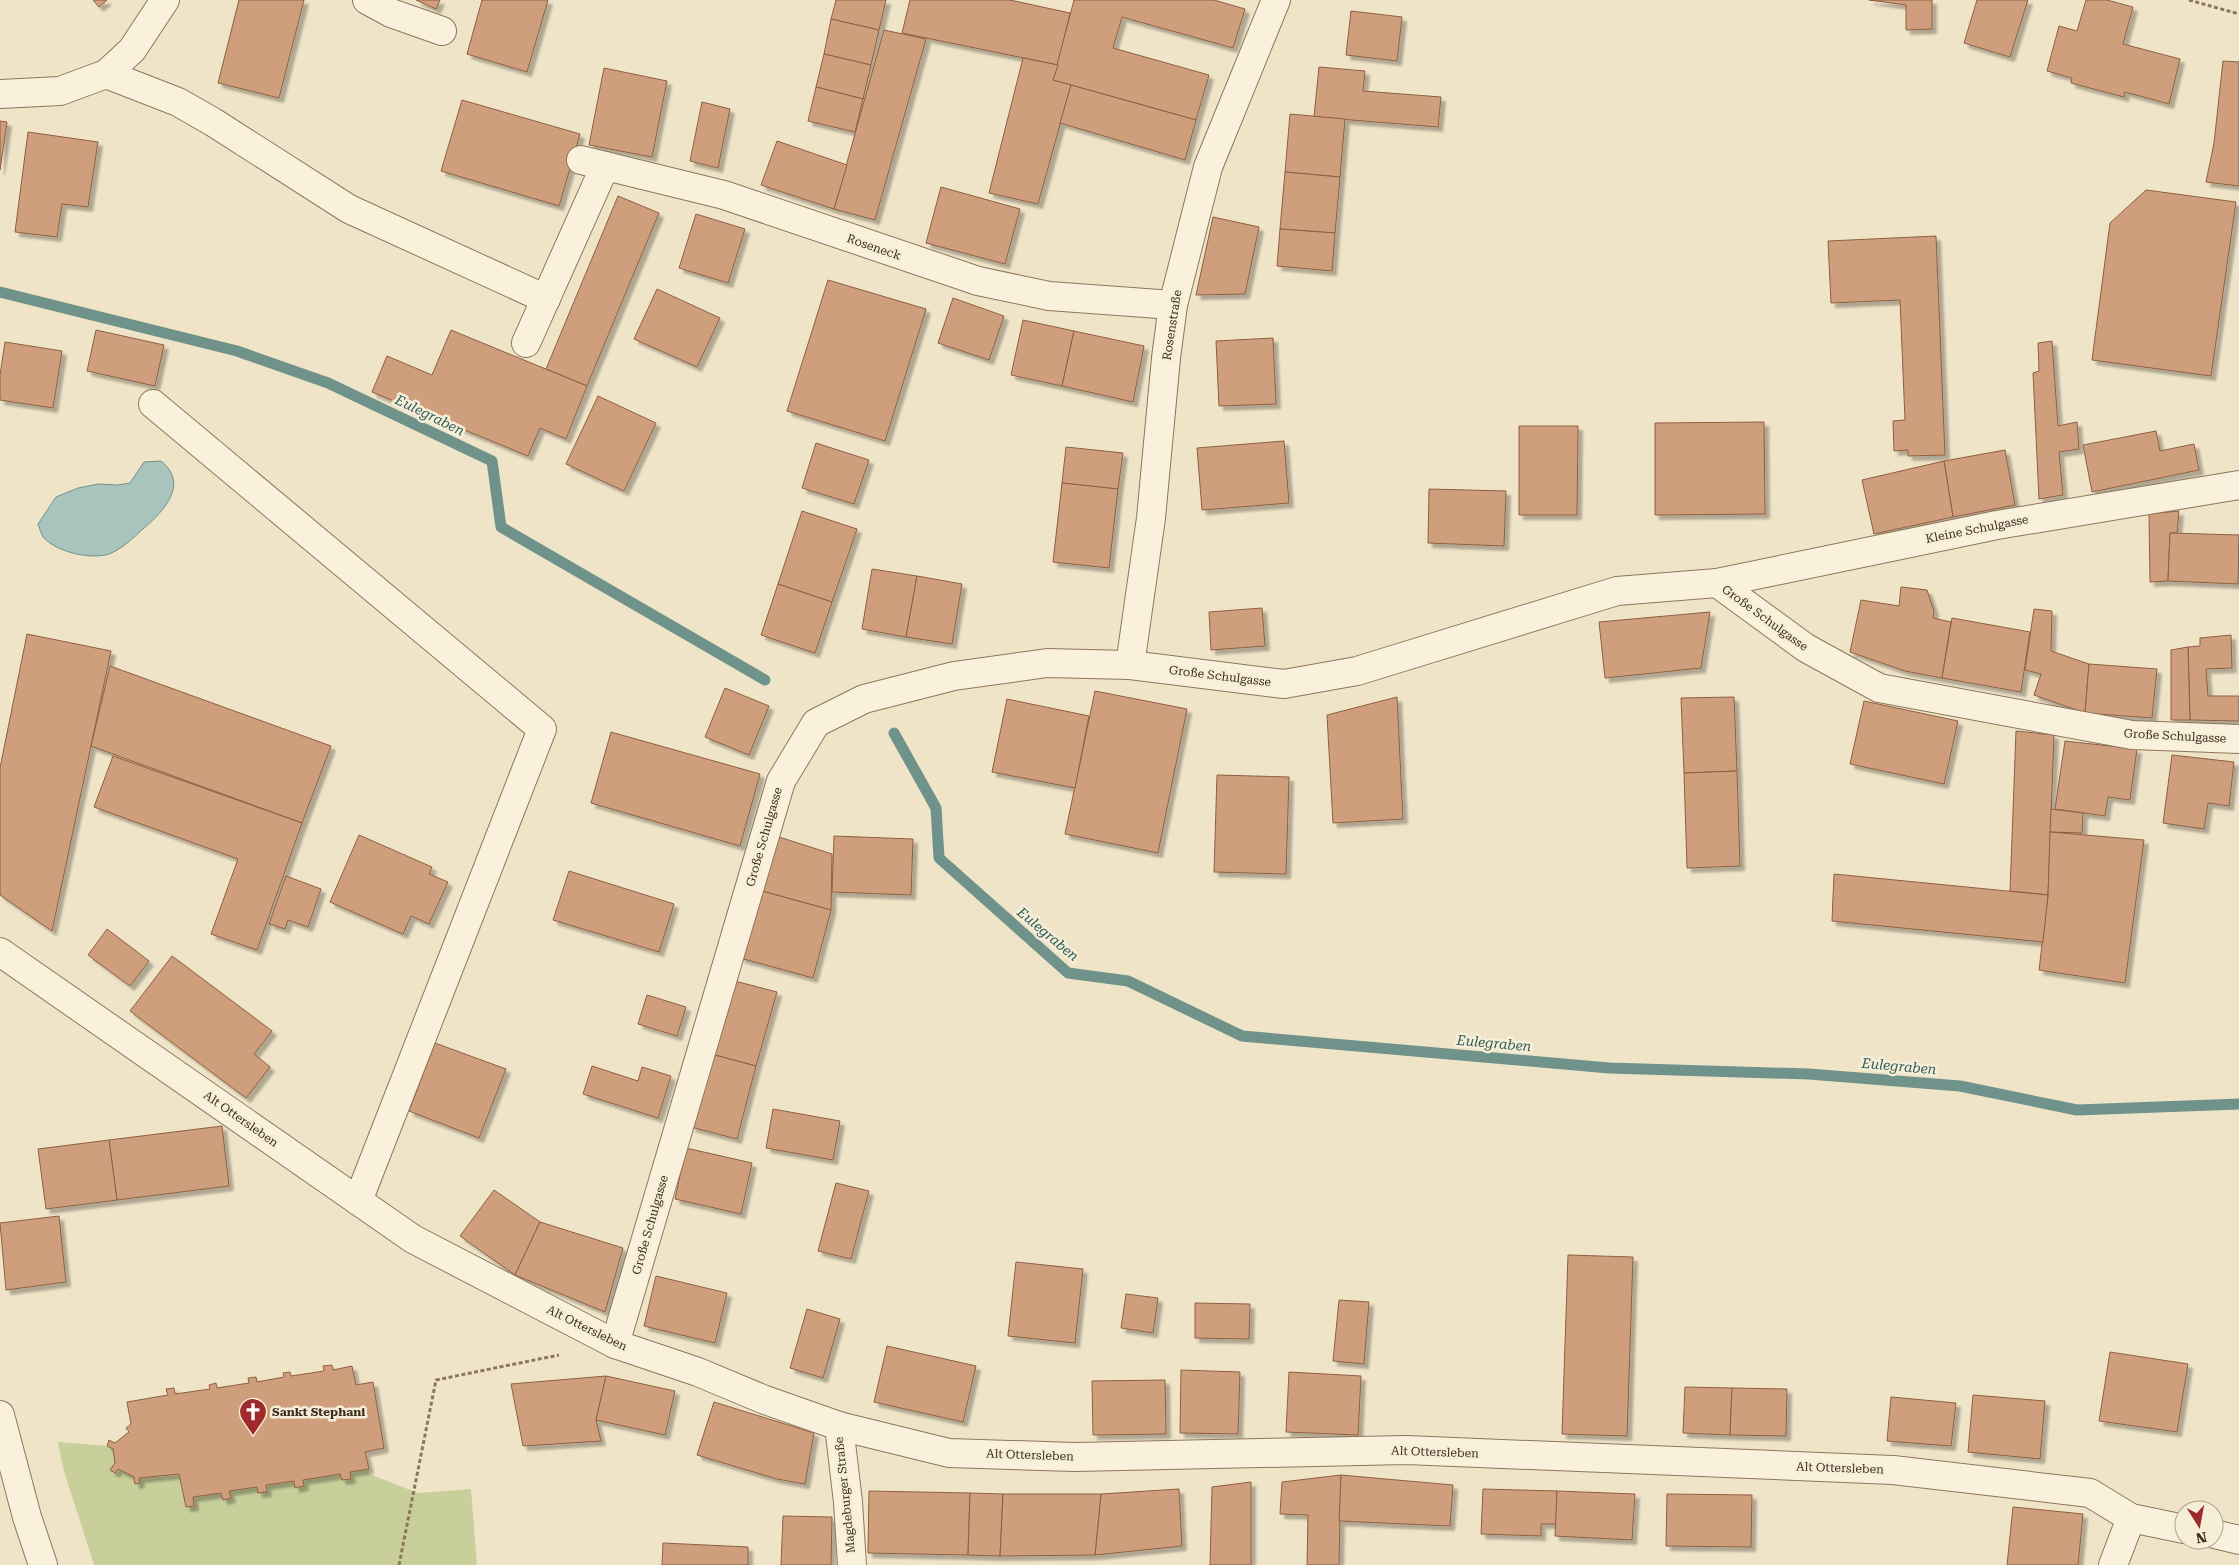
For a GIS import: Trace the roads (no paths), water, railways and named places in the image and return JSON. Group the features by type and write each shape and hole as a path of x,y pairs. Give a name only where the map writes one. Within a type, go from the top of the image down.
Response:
{"street":[{"path":"0,94 60,91 106,74 132,50 165,0"},
{"path":"367,0 391,13 442,31"},
{"name":"Rosenstraße","path":"1130,665 1151,518 1166,358 1173,305 1208,167 1276,0"},
{"path":"106,74 178,102 349,209 546,299 526,343"},
{"name":"Roseneck","path":"546,299 593,163 724,195 978,281 1049,296 1173,305"},
{"path":"153,404 542,729 358,1201"},
{"name":"Kleine Schulgasse","path":"1716,583 1997,525 2239,485"},
{"name":"Große Schulgasse","path":"615,1344 781,781 816,723 864,699 954,676 1047,663 1130,665 1284,684 1357,671 1617,591 1716,583 1806,648 1879,688 2132,735 2239,739"},
{"name":"Alt Ottersleben","path":"0,952 413,1239 615,1344 698,1372 765,1400 838,1426 949,1453 1075,1457 1406,1450 1893,1470 2090,1493 2131,1518 2174,1526"},
{"path":"0,1414 27,1517 43,1565"},
{"name":"Magdeburger Straße","path":"838,1426 848,1502 852,1565"},
{"path":"2112,1565 2131,1518"},
{"path":"2224,1536 2239,1540"}],"water":[{"path":"161,461 169,470 173,479 170,497 151,522 118,549 102,556 75,554 50,543 41,534 38,524 56,497 78,488 98,484 117,485 130,483 144,462"}],"waterway":[{"name":"Eulegraben","path":"0,292 237,351 328,383 492,461 501,527 765,680"},
{"name":"Eulegraben","path":"894,733 936,808 939,858 1068,973 1128,981 1242,1036 1609,1068 1809,1074 1960,1086 2077,1110 2239,1104"}],"place":[{"name":"Sankt Stephani","path":"253,1436"}]}
